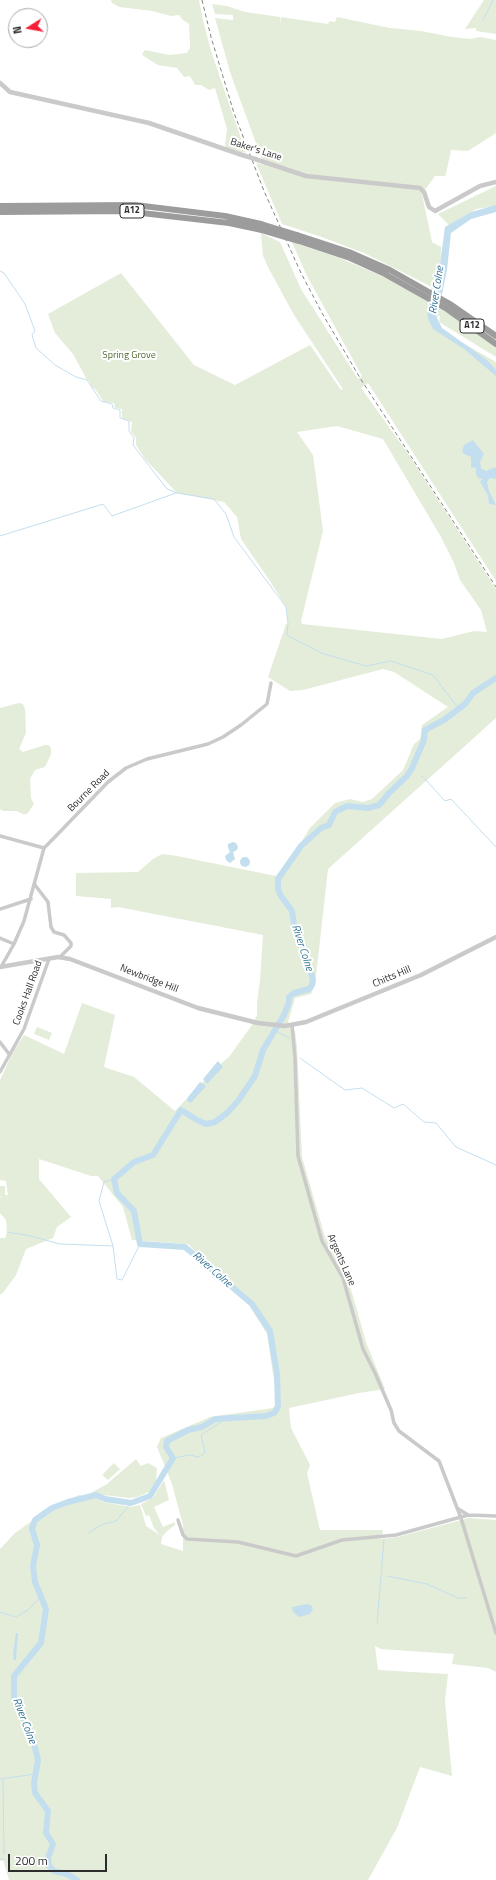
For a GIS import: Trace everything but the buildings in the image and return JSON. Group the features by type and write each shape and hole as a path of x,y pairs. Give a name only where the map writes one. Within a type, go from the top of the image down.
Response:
{"highway":[{"name":"A12","path":"0,206 135,205 225,216 350,258 419,290"},
{"name":"A12","path":"0,212 124,210 261,227 297,234 349,252 390,270 419,290 496,336"},
{"name":"A12","path":"448,307 496,344"}],"street":[{"name":"Baker's Lane","path":"0,83 3,88 10,92 150,123 306,176 420,188 424,192 429,207 435,211 438,211 480,186 496,182"},
{"name":"Bourne Road","path":"44,848 108,782 126,768 147,759 196,748 218,739 241,725 267,704 271,683"},
{"path":"0,836 44,848 24,921 14,944 0,967"},
{"path":"35,885 48,902 51,927 54,932 64,935 71,943 60,957"},
{"path":"0,909 31,898 40,890"},
{"name":"Chitts Hill","path":"292,1025 306,1022 421,974 496,936"},
{"path":"0,938 14,944"},
{"name":"Newbridge Hill","path":"0,967 60,957 76,960 198,1008 258,1023 286,1026 292,1025"},
{"name":"Cooks Hall Road","path":"0,1072 24,1029 49,959"},
{"name":"Argents Lane","path":"292,1025 295,1058 298,1156 322,1241 343,1278 363,1349 376,1373 391,1410 394,1423 399,1430 439,1461 461,1518 496,1633"},
{"path":"0,1042 9,1054"},
{"path":"457,1507 468,1515"},
{"path":"178,1520 183,1535 187,1540 238,1542 296,1556 342,1540 396,1536 468,1515 496,1516"}],"green space":[{"path":"111,0 199,0 211,51 246,153 226,149 225,144 227,129 215,88 209,90 201,85 195,85 190,76 184,77 177,68 158,65 142,54 145,50 169,55 187,53 190,48 189,24 179,15 171,16 152,11 119,7 112,3"},
{"path":"484,0 496,0 496,34 476,31 476,28 465,29"},
{"name":"Spring Grove","path":"212,4 227,6 245,12 280,17 281,24 281,17 328,24 330,21 335,22 337,17 390,28 421,31 452,37 470,39 480,37 496,40 496,133 468,151 451,150 445,176 435,176 422,194 432,242 441,247 440,279 430,324 496,362 496,581 368,383 361,388 409,455 496,589 496,718 328,869 315,985 311,994 295,998 288,1022 295,1031 297,1047 302,1157 325,1237 348,1279 366,1342 385,1389 289,1408 291,1428 310,1465 307,1473 320,1530 383,1530 381,1539 398,1537 469,1518 496,1520 496,1672 488,1668 452,1664 454,1654 381,1649 375,1646 378,1670 448,1674 445,1701 452,1776 420,1767 397,1828 368,1880 9,1880 3,1860 0,1861 0,1549 15,1533 47,1510 79,1495 86,1498 96,1498 103,1502 131,1507 140,1505 146,1526 160,1535 154,1528 149,1515 146,1516 141,1504 153,1498 164,1480 169,1500 154,1507 163,1527 175,1522 175,1525 162,1537 161,1544 183,1551 183,1525 172,1484 157,1447 161,1438 210,1417 273,1408 275,1405 275,1387 267,1334 249,1305 188,1244 132,1240 123,1207 98,1176 91,1176 39,1159 39,1179 71,1217 57,1227 53,1238 26,1249 16,1275 2,1294 0,1294 0,1238 5,1238 7,1232 6,1220 0,1213 0,1197 3,1196 0,1196 0,1186 5,1186 5,1195 8,1195 6,1181 0,1180 0,1080 13,1052 24,1035 64,1054 82,1003 115,1015 104,1067 134,1077 175,1111 218,1066 229,1057 252,1025 257,1015 263,935 118,907 111,908 111,899 76,896 76,873 138,872 153,859 162,854 276,876 309,829 335,803 350,799 363,802 372,799 403,770 414,744 420,739 422,725 448,707 394,672 383,669 303,690 290,691 268,677 286,624 288,624 286,607 241,539 237,517 224,502 177,493 145,459 136,445 136,438 131,432 132,422 122,418 122,409 115,408 114,403 104,402 95,389 90,386 90,382 87,380 73,354 55,333 48,314 121,273 194,365 235,385 310,345 341,390 343,389 294,315 269,269 263,256 261,233 280,242 301,289 358,379 362,376 307,276 292,242 340,258 386,278 425,299 432,287 364,253 282,224 256,163 264,165 230,72 215,18 233,20 233,15 215,14","holes":["337,426 383,439 441,537 454,563 460,580 481,610 487,632 474,631 442,639 302,624 301,621 323,531 313,455 297,432"]},
{"path":"496,186 496,206 476,209 449,225 438,214"},
{"path":"439,307 496,346 496,357 439,322 440,316 437,315"},
{"path":"19,703 23,704 25,709 26,733 19,749 23,752 49,745 51,749 51,754 45,767 35,770 30,779 31,798 34,804 27,814 16,811 3,811 0,809 0,708"},
{"path":"37,1027 52,1033 49,1040 34,1034"},
{"path":"136,1459 141,1466 148,1463 157,1468 156,1481 149,1492 130,1498 103,1495 98,1493 89,1494 107,1484"},
{"path":"114,1463 120,1469 108,1480 102,1475"}],"water":[{"path":"496,205 496,212 471,219 451,233 447,270 437,318 442,328 487,360 496,370 496,376 464,349 433,329 428,319 427,310 440,264 445,227 471,212"},
{"path":"473,440 484,454 480,462 481,468 486,471 496,467 496,479 490,478 487,482 489,491 496,505 489,504 488,495 480,482 483,478 479,479 476,474 476,468 471,467 471,457 464,454 462,451 464,445"},
{"path":"233,842 236,843 238,847 237,850 233,852 235,859 230,863 226,860 225,856 230,852 228,844"},
{"path":"243,857 247,857 249,858 249,866 243,867 240,864 240,860"},
{"path":"218,1061 223,1067 207,1084 203,1079"},
{"path":"200,1082 206,1086 191,1103 187,1101 188,1097"},
{"path":"307,1604 311,1605 313,1609 310,1614 299,1617 293,1612 292,1607"},
{"path":"16,1633 18,1633 16,1660 14,1660 13,1654"}],"waterway":[{"path":"483,20 493,0"},
{"path":"0,271 4,273 25,304 35,331 32,335 36,348 55,365 76,377 87,380 101,401 112,404 113,408 120,410 120,418 129,421 129,431 134,438 133,445 167,489 177,493 214,499 226,514 234,537 286,607 288,624 287,635 321,653 366,666 391,661 433,675 459,709"},
{"path":"0,536 103,504 112,516 176,493"},
{"name":"River Colne","path":"77,1880 67,1874 54,1871 49,1866 48,1858 53,1844 46,1833 48,1811 35,1793 34,1783 38,1760 31,1732 17,1708 14,1697 14,1676 41,1643 46,1609 35,1582 33,1566 37,1545 32,1529 35,1520 52,1508 68,1502 96,1495 105,1499 131,1503 150,1496 173,1458 166,1447 167,1441 188,1430 202,1427 215,1419 266,1416 274,1413 278,1407 277,1374 270,1331 252,1304 185,1247 140,1244 134,1211 117,1193 114,1179 134,1162 153,1155 181,1110 206,1124 215,1122 227,1113 238,1101 255,1076 263,1050 284,1015 289,1002 289,997 294,993 309,989 312,985 313,980 311,973 305,961 304,946 295,931 292,911 281,896 278,889 278,879 301,846 321,828 329,825 335,812 347,806 368,808 379,805 407,776 412,768 424,740 425,730 444,720 465,704 473,693 496,678"},
{"path":"425,779 445,801 451,799 496,847"},
{"path":"276,1031 289,1038"},
{"path":"300,1058 345,1090 362,1088 394,1108 403,1104 424,1122 436,1123 456,1147 496,1165"},
{"path":"114,1179 104,1182 99,1201 113,1246 117,1279 122,1280 140,1244"},
{"path":"7,1232 31,1236 60,1244 113,1246"},
{"path":"173,1458 190,1455 198,1457 203,1455 205,1452 201,1435 227,1418"},
{"path":"88,1533 103,1524 116,1521 131,1503"},
{"path":"377,1623 384,1539"},
{"path":"387,1576 427,1584 458,1598 466,1598"},
{"path":"0,1612 16,1617 28,1610 41,1596"},
{"path":"0,1779 36,1774"},
{"path":"3,1780 4,1854"}],"railway":[{"path":"202,0 211,37 234,113 264,191 301,273 322,313 360,378 496,587"}]}
